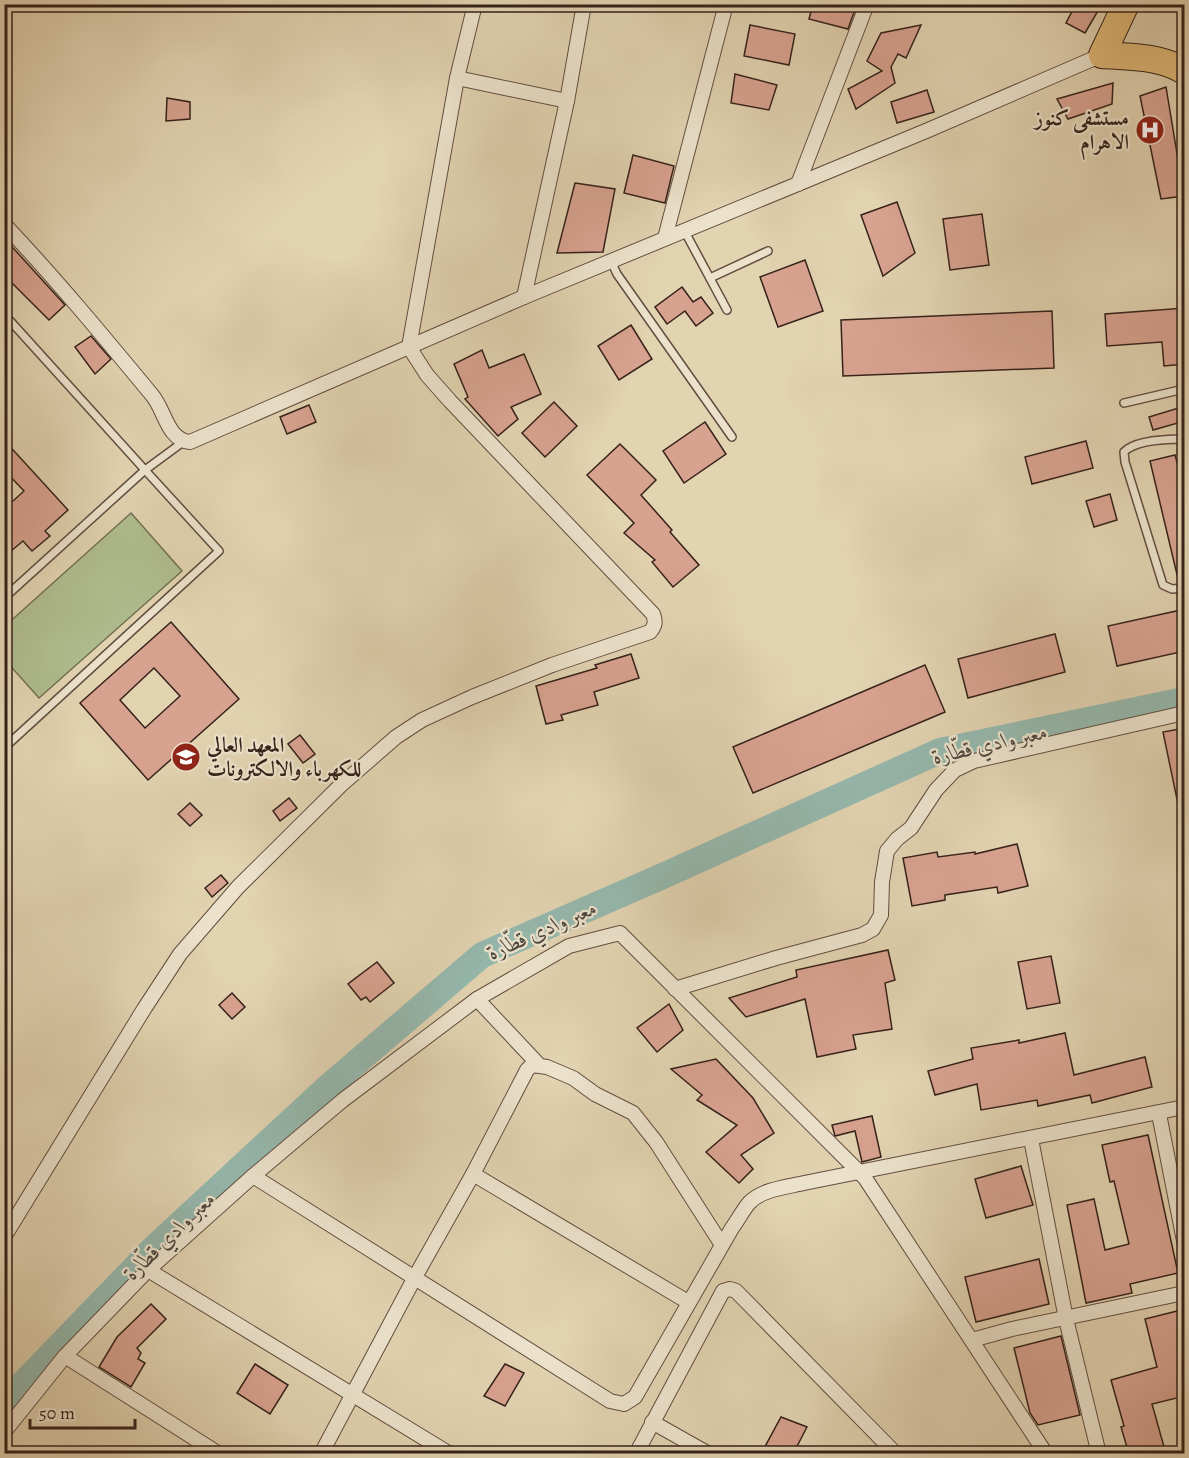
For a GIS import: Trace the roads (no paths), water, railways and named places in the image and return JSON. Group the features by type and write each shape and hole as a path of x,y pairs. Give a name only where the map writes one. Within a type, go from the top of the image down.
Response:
{"highway":[{"path":"1126,4 1102,56 1149,58 1171,63 1185,71"}],"street":[{"path":"4,1237 180,954 238,887 341,785 396,737 422,720 552,665 650,632 654,627 653,614 450,401 427,375 409,346 457,78 476,4"},
{"path":"524,297 567,101 584,4"},
{"path":"665,238 726,4"},
{"path":"798,184 867,4"},
{"path":"4,224 155,398 176,437 183,442 190,442 524,297 926,132 1102,56"},
{"path":"457,78 567,101"},
{"path":"675,989 862,935 873,929 881,915 882,882 887,851 911,828 936,790 955,770 974,761 1185,713"},
{"path":"4,1432 65,1356 148,1270 343,1100 477,999 569,946 620,933 870,1184 1046,1454"},
{"path":"477,999 539,1065"},
{"path":"321,1454 527,1070 532,1065 539,1065 573,1078 595,1094 633,1113 656,1142 722,1245"},
{"path":"254,1176 610,1401 624,1404 635,1397 722,1245 750,1202 760,1195 859,1172 1185,1107"},
{"path":"1159,1114 1185,1241"},
{"path":"1031,1139 1066,1319 1099,1454"},
{"path":"473,1174 688,1302"},
{"path":"148,1270 450,1454"},
{"path":"636,1454 723,1291 730,1289 736,1291 896,1454"},
{"path":"972,1340 1012,1329 1185,1293"},
{"path":"65,1356 219,1454"},
{"path":"652,1422 709,1454"}],"lane":[{"path":"684,230 727,310"},
{"path":"710,278 768,251"},
{"path":"611,261 617,274 732,437"},
{"path":"4,314 219,551 4,748"},
{"path":"1124,403 1185,389"},
{"path":"1185,441 1184,439 1169,439 1129,446 1124,452 1125,462 1163,585 1172,589 1185,588"},
{"path":"4,598 145,470 183,442"}],"waterway":[{"name":"معبر وادي قطّارة","path":"4,1403 154,1248 329,1086 482,955 940,751 1184,700"}],"place":[{"name":"مستشفى كنوز الاهرام","path":"1150,130"},
{"name":"المعهد العالي للكهرباء والالكترونات","path":"186,757"}]}
